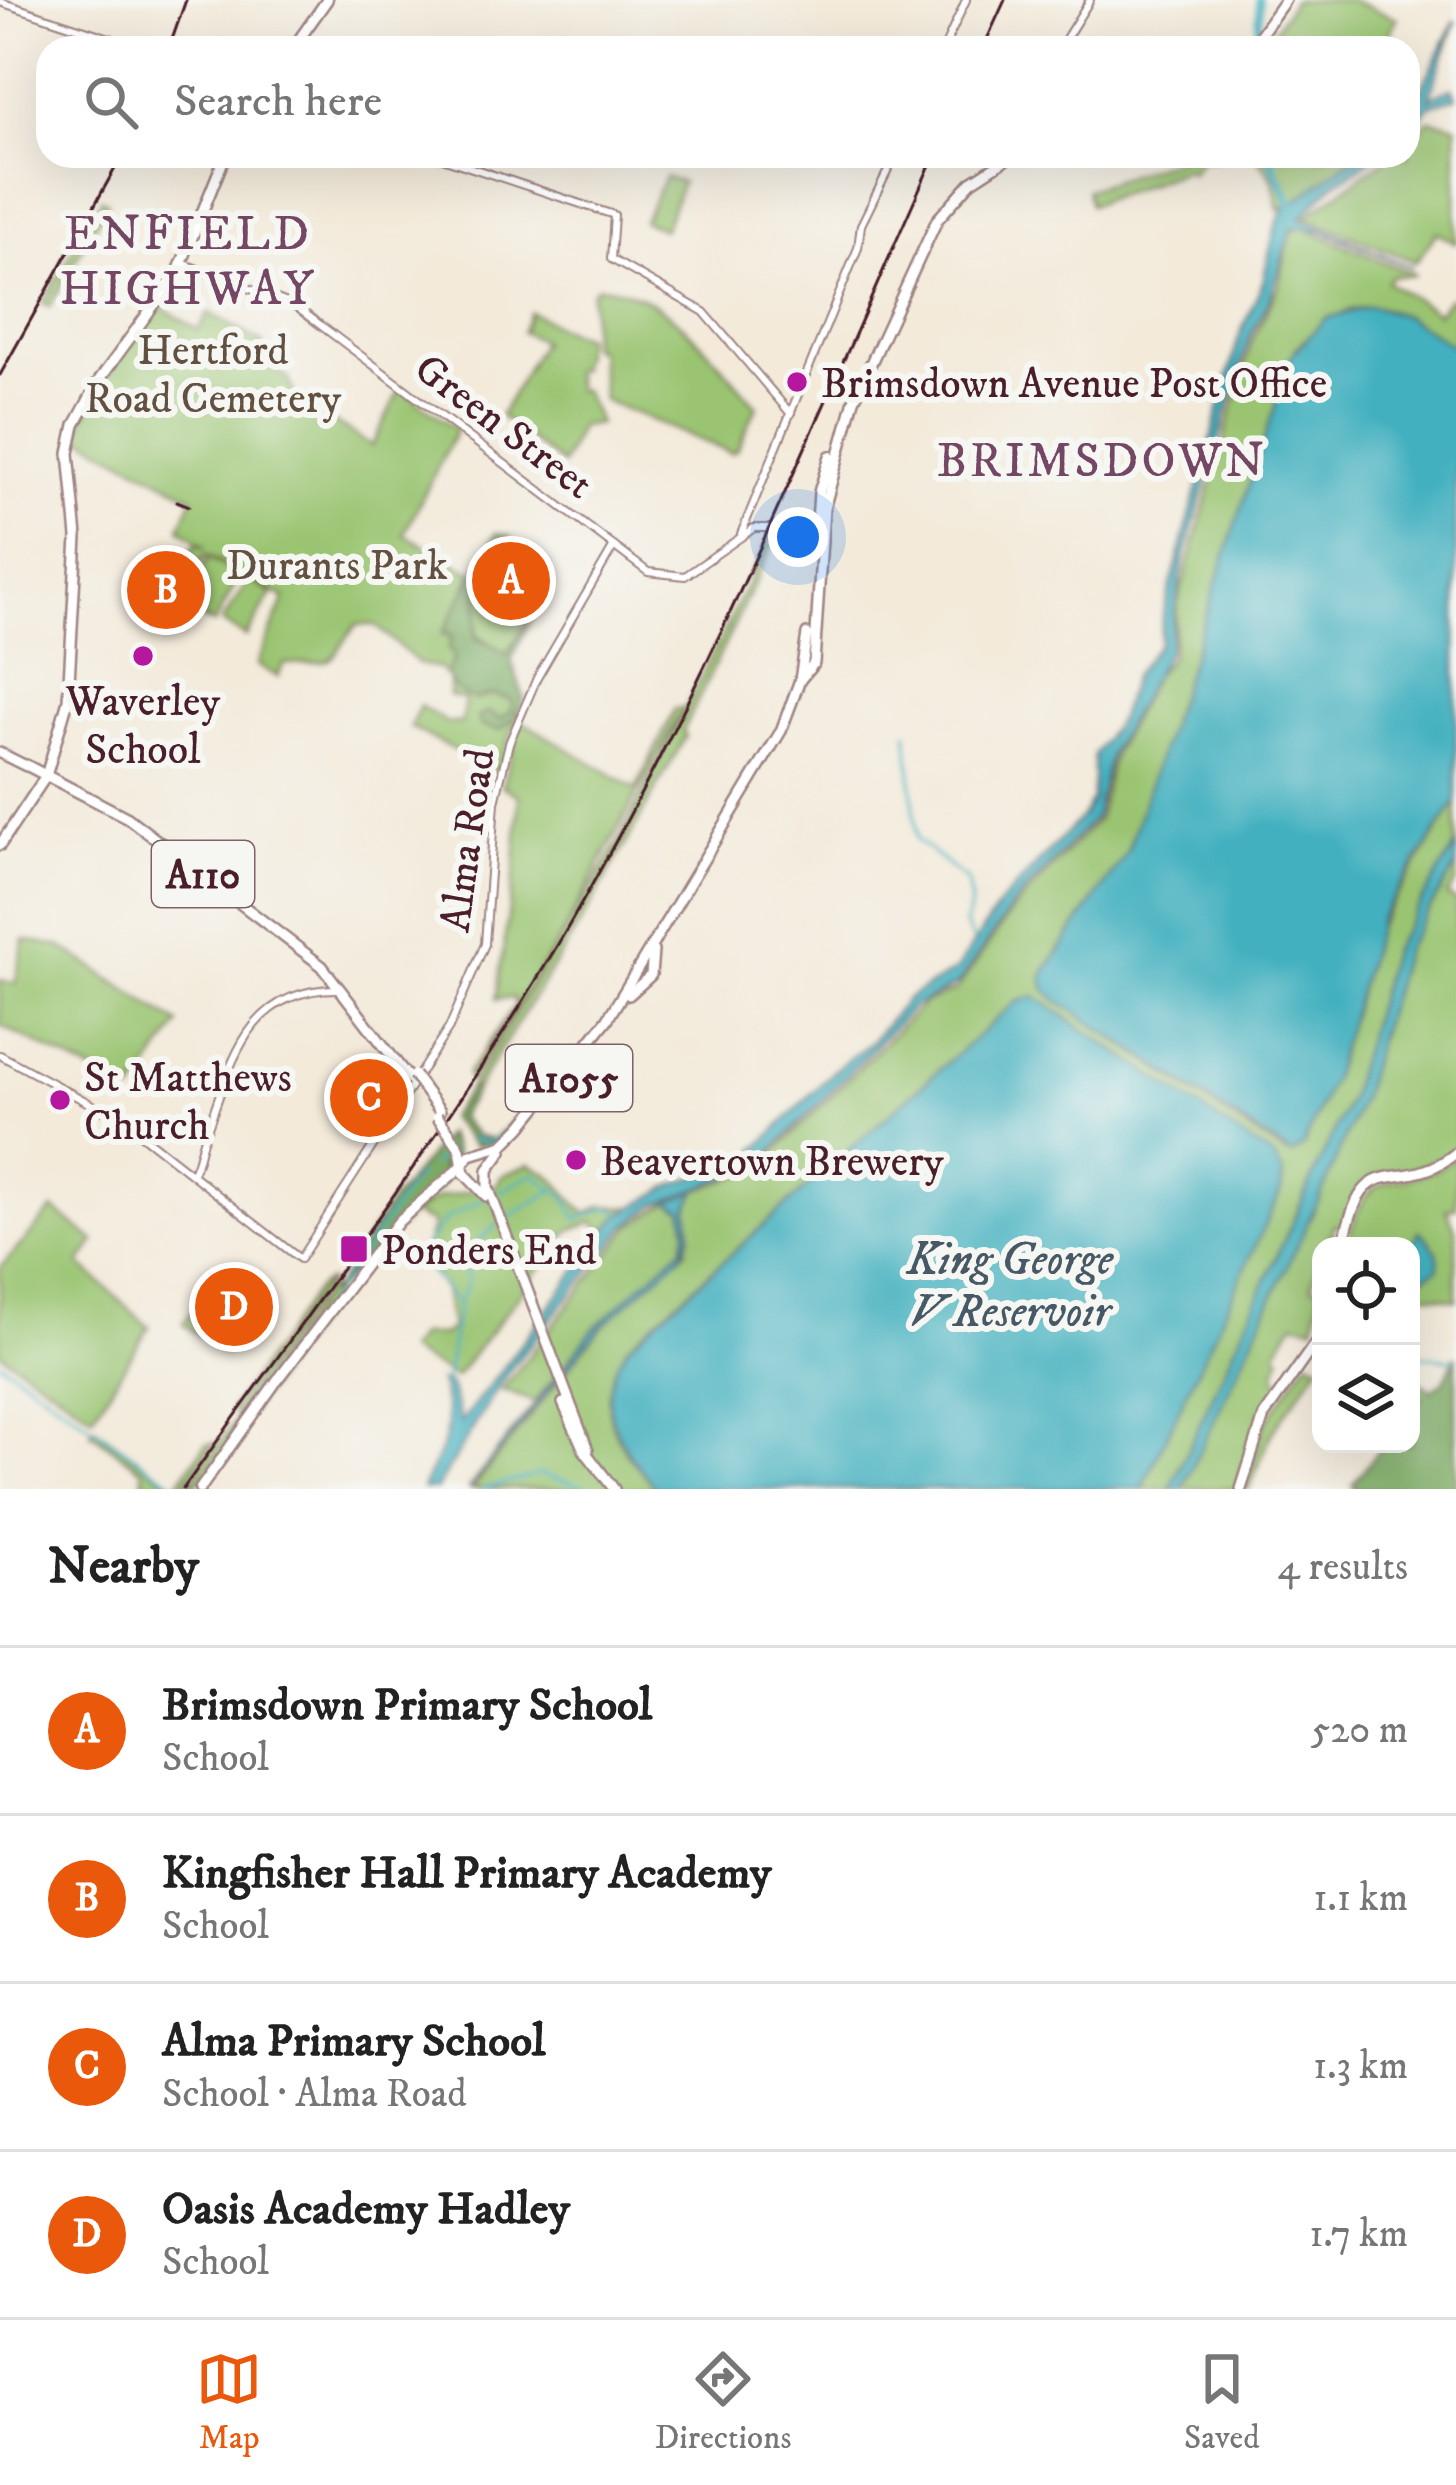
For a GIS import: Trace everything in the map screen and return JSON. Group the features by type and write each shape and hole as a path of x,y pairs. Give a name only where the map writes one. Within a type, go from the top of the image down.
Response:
{"main road":[{"path":"302,36 327,0"},
{"path":"1260,36 1285,0"},
{"path":"0,845 45,773 68,700 77,518 69,451 75,425 100,379 142,328 182,263 220,168"},
{"name":"A1055","path":"806,661 813,526 847,418 885,325 937,220 994,168"},
{"name":"A1055","path":"487,1171 559,1091 642,971 781,725 806,661 813,526"},
{"name":"A110","path":"0,753 128,818 327,971 449,1129 476,1155"},
{"name":"A1055","path":"476,1155 503,1144 531,1117 642,971"},
{"name":"A110","path":"449,1129 462,1165"},
{"path":"1345,1237 1354,1200 1368,1183 1429,1170 1456,1153"},
{"path":"200,1489 316,1326 416,1202 453,1179 476,1155 487,1171 487,1193 574,1432 614,1489"},
{"path":"462,1165 487,1193"},
{"path":"453,1179 471,1179 487,1171"},
{"path":"1240,1489 1264,1416 1314,1345"}],"street":[{"path":"950,36 966,0"},
{"path":"1068,36 1090,0"},
{"path":"0,2 103,36"},
{"path":"472,168 614,215 610,258 704,312 790,414"},
{"path":"741,535 860,244 861,225 889,168"},
{"name":"Green Street","path":"182,263 296,306 648,572 685,576 761,526 813,526"},
{"path":"813,526 821,508"},
{"name":"Alma Road","path":"191,1174 297,1260 449,1028 486,940 495,802 509,743 548,659 614,546"},
{"path":"0,1055 110,1113 191,1174 224,1087 259,1014 278,1001 338,984"}],"green space":[{"path":"1293,0 1350,0 1397,18 1388,36 1270,36"},
{"path":"1429,120 1456,125 1456,243 1437,232 1416,262 1305,217 1373,168 1420,168 1420,129"},
{"path":"1149,168 1195,168 1191,174 1188,169 1090,205 1086,190"},
{"path":"1265,168 1341,168 1302,200 1279,210 1272,177"},
{"path":"665,177 682,182 664,229 643,221"},
{"path":"101,199 108,202 50,306 43,303"},
{"path":"1301,227 1415,275 1391,276 1387,282 1438,313 1449,298 1456,301 1456,348 1410,320 1375,307 1340,315 1296,348 1127,852 1046,969 1057,1000 1285,1154 1303,1147 1332,1079 1373,934 1456,802 1456,845 1391,952 1349,1099 1170,1489 1142,1489 1281,1191 1283,1174 1274,1159 1035,996 1016,1002 628,1345 610,1387 611,1422 628,1454 657,1489 472,1489 601,1327 686,1250 688,1208 697,1190 757,1170 924,1003 957,990 1012,911 1098,819 1113,754 1154,676 1171,656 1178,601 1252,341 1278,288 1291,233"},
{"path":"598,286 623,290 667,313 757,406 737,450 731,453 603,400 598,349 590,347 592,291"},
{"name":"Durants Park","path":"160,306 198,330 209,313 263,343 255,357 288,378 296,398 372,446 400,389 457,429 404,534 473,573 443,634 511,660 524,699 497,772 410,727 420,706 447,723 462,723 465,699 449,696 449,680 440,668 419,664 375,625 356,625 329,660 284,664 278,677 257,665 285,598 206,554 194,572 186,558 196,544 206,548 180,528 193,497 77,435 104,379"},
{"path":"530,312 585,336 579,369 573,370 576,390 583,390 599,424 580,426 562,465 500,416 542,341 522,332"},
{"path":"496,533 511,536 498,555 505,567 495,564 480,588 476,638 507,654 545,593 511,660 524,699 513,720 500,730 481,726 478,718 488,712 500,719 511,711 512,700 493,695 474,700 454,688 447,675 454,656 448,649 452,635 442,634"},
{"path":"772,534 777,536 683,731 686,736 583,919 476,1089 469,1089 618,844"},
{"path":"208,558 240,575 214,624 182,608"},
{"path":"499,562 515,600 530,610 535,606 507,655 473,632 480,587"},
{"path":"249,580 272,594 246,637 222,622"},
{"path":"683,708 564,931 469,1080 467,1074 516,1004 512,998 496,999 515,868 519,796 502,786 521,721 636,789 675,709"},
{"path":"1456,866 1456,882 1447,896 1456,901 1456,1147 1421,1166 1375,1177 1352,1201 1344,1226 1334,1225 1332,1234 1338,1236 1312,1237 1312,1326 1294,1322 1276,1351 1281,1356 1275,1373 1281,1386 1261,1413 1236,1489 1182,1489 1361,1099 1404,950"},
{"path":"24,940 60,946 179,1024 133,1093 0,1025 0,980 15,984"},
{"path":"557,1065 561,1075 499,1143 474,1146 449,1118 469,1089 476,1089 459,1117 476,1136 494,1139 529,1107"},
{"path":"446,1134 455,1162 445,1178 443,1170 444,1182 329,1297 390,1204"},
{"path":"1456,1156 1456,1207 1447,1209 1456,1231 1456,1300 1420,1293 1420,1279 1436,1252 1431,1242 1420,1241 1420,1237 1349,1237 1355,1217 1375,1188 1436,1169"},
{"path":"530,1164 551,1176 586,1214 601,1206 629,1207 609,1232 593,1222 570,1230 455,1377 407,1351 419,1335 443,1335 451,1328 444,1290 422,1260 433,1223 412,1214 438,1198 495,1186 502,1176"},
{"path":"669,1202 683,1209 687,1231 682,1248 594,1329 535,1402 502,1390 631,1226"},
{"path":"53,1209 95,1241 80,1264 149,1327 93,1416 0,1353 0,1268"},
{"path":"329,1280 234,1415 232,1407 317,1288"},
{"path":"330,1286 332,1299 202,1480 187,1489"},
{"path":"200,1300 241,1329 224,1354 183,1324"},
{"path":"1456,1355 1456,1489 1355,1489 1352,1485 1376,1453 1420,1453 1420,1383 1432,1390 1444,1381"},
{"path":"1308,1359 1312,1361 1312,1375 1271,1434 1249,1489 1244,1489 1264,1425"},
{"path":"94,1427 175,1487 206,1444 214,1443 181,1489 143,1489 143,1470 91,1432"}],"water":[{"path":"1456,20 1429,98 1452,88 1456,97 1430,105 1420,119 1420,91"},
{"path":"1340,168 1358,168 1300,218 1413,268 1323,231 1292,227 1271,296 1249,338 1184,558 1168,650 1110,753 1095,817 1012,906 958,984 914,1006 759,1164 655,1205 626,1226 507,1373 436,1489 422,1489 447,1426 440,1381 450,1385 461,1423 618,1216 669,1187 752,1154 837,1068 870,1043 907,999 956,970 1000,904 1084,814 1092,799 1094,754 1119,718 1133,676 1159,644 1163,614 1239,337 1263,282 1284,209"},
{"path":"1372,306 1405,316 1456,348 1456,802 1380,918 1332,1079 1303,1147 1292,1155 1057,1000 1045,989 1043,975 1127,852 1292,355 1326,318"},
{"path":"1456,845 1456,866 1404,950 1361,1099 1322,1193 1182,1489 1170,1489 1349,1099 1391,952"},
{"name":"King George V Reservoir","path":"1035,996 1275,1159 1283,1174 1281,1191 1142,1489 657,1489 620,1438 609,1403 610,1384 629,1345 1016,1002"},
{"path":"697,1190 688,1208 691,1234 682,1255 601,1327 468,1489 593,1329 682,1248 687,1231 683,1209 669,1202"},
{"path":"1419,1231 1428,1239 1438,1258 1437,1269 1420,1279 1420,1237"}],"waterway":[{"path":"1259,0 1262,36"},
{"path":"1274,168 1293,209"},
{"path":"907,732 917,840 967,881 971,904 965,925 973,940"},
{"path":"519,1122 556,1068"},
{"path":"470,1138 486,1142 503,1136"},
{"path":"432,1165 450,1151"},
{"path":"277,1374 418,1174"},
{"path":"495,1194 533,1174 564,1196 578,1219 608,1207 620,1212"},
{"path":"506,1219 554,1190"},
{"path":"445,1383 458,1305 431,1273 424,1247 446,1219 486,1198"},
{"path":"458,1305 467,1282 466,1252 498,1224"},
{"path":"1420,1355 1454,1360"},
{"path":"0,1362 173,1483"},
{"path":"483,1489 540,1474 595,1489"}],"railway":[{"path":"173,36 186,0"},
{"path":"988,36 1005,0"},
{"path":"0,375 115,168"},
{"path":"183,1489 431,1142 568,927 716,643 929,168"},
{"path":"177,501 189,506"}],"place":[{"name":"Brimsdown Avenue Post Office","path":"797,382"},
{"name":"Brimsdown Primary School","path":"511,581"},
{"name":"Kingfisher Hall Primary Academy","path":"166,590"},
{"name":"Waverley School","path":"143,656"},
{"name":"Alma Primary School","path":"369,1098"},
{"name":"St Matthews Church","path":"60,1100"},
{"name":"Beavertown Brewery","path":"576,1160"},
{"name":"Ponders End","path":"354,1249"},
{"name":"Oasis Academy Hadley","path":"234,1307"}],"district":[{"name":"ENFIELD HIGHWAY","path":"188,260"},
{"name":"BRIMSDOWN","path":"1102,459"}],"park label":[{"name":"Hertford Road Cemetery","path":"213,373"}]}
